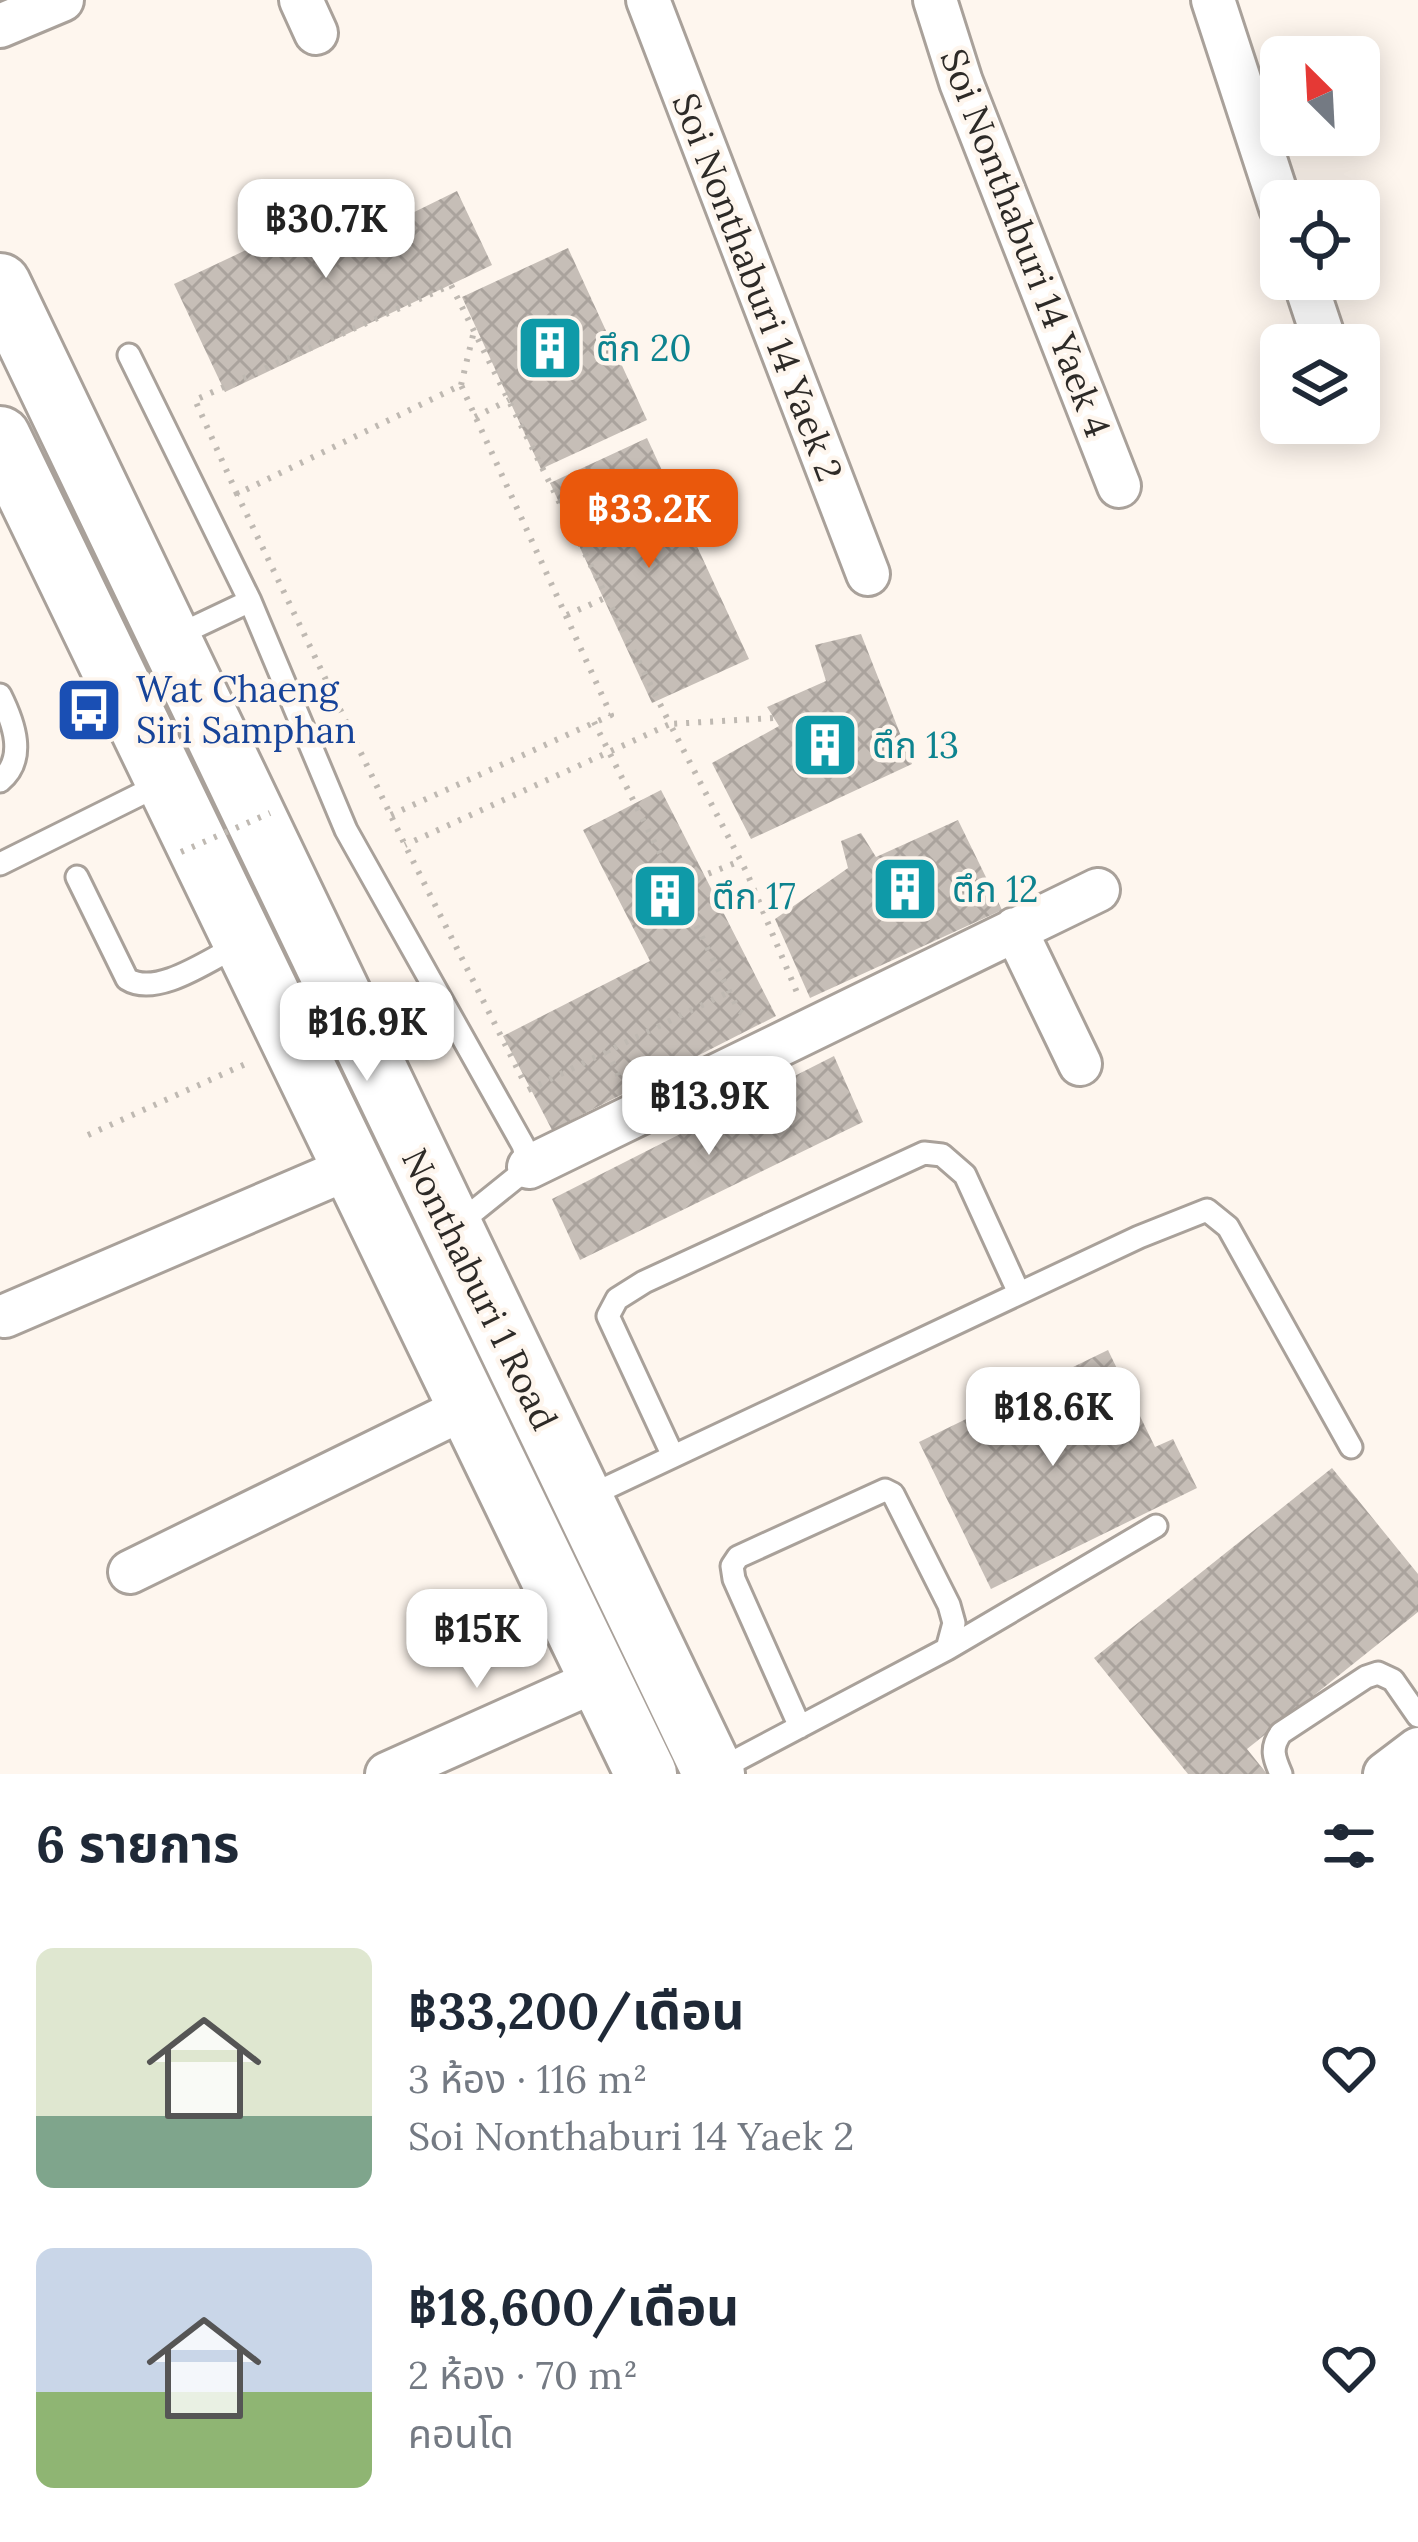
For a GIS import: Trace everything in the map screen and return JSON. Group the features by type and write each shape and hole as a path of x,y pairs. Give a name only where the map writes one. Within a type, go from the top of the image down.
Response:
{"main road":[{"name":"Nonthaburi 1 Road","path":"0,284 713,1773"},
{"name":"Nonthaburi 1 Road","path":"4,456 167,781 646,1774"}],"street":[{"path":"0,26 62,0"},
{"name":"Soi Nonthaburi 14 Yaek 2","path":"648,0 868,574"},
{"name":"Soi Nonthaburi 14 Yaek 4","path":"935,0 961,82 1119,486"},
{"path":"1213,0 1272,180"},
{"path":"4,456 72,435"},
{"path":"529,1167 1098,890"},
{"path":"1016,929 1080,1064"},
{"path":"5,1316 353,1166"},
{"path":"130,1571 469,1406"},
{"path":"387,1774 599,1679"}],"lane":[{"path":"129,356 250,602 346,830 524,1145 529,1167 451,1228"},
{"path":"169,639 250,602"},
{"path":"0,695 11,717 17,757 0,781"},
{"path":"0,864 167,781"},
{"path":"77,877 127,979 137,986 156,984 245,943"},
{"path":"673,1456 608,1316 617,1299 644,1282 924,1154 942,1155 965,1174 1019,1294"},
{"path":"581,1500 1139,1237 1207,1210 1228,1228 1351,1447"},
{"path":"800,1726 734,1579 732,1566 738,1557 885,1490 893,1494 950,1605 954,1623 947,1649"},
{"path":"713,1773 947,1649 1156,1526"},
{"path":"1281,1774 1273,1754 1281,1733 1378,1673 1393,1680 1410,1751"}],"path":[{"path":"729,992 528,1090 405,844 195,400 451,285 740,861 812,1028"},
{"path":"391,814 611,715 460,385 474,331"},
{"path":"237,494 460,385"},
{"path":"475,417 509,400"},
{"path":"566,615 607,597"},
{"path":"405,844 670,724 773,718"},
{"path":"594,722 739,1011 754,1021"},
{"path":"181,852 270,813"},
{"path":"674,887 740,861"},
{"path":"88,1136 293,1042"}],"building":[{"path":"382,186 398,220 457,191 492,265 225,392 174,284"},
{"name":"ตึก 20","path":"568,248 647,420 541,469 462,297"},
{"path":"647,438 749,659 652,703 550,483"},
{"name":"ตึก 13","path":"861,634 912,764 751,839 712,763 779,726 767,707 826,681 815,645"},
{"name":"ตึก 17","path":"661,790 776,1016 552,1130 503,1036 650,961 583,830"},
{"name":"ตึก 12","path":"958,820 1002,910 810,998 775,919 848,868 841,841 861,833 876,857"},
{"path":"834,1056 863,1122 580,1260 552,1199"},
{"path":"1108,1350 1155,1447 1173,1439 1197,1488 991,1589 919,1442"},
{"path":"1332,1468 1418,1574 1418,1612 1247,1749 1267,1774 1188,1774 1094,1658"}],"place":[{"name":"ตึก 20","path":"550,348"},
{"name":"Wat Chaeng Siri Samphan","path":"89,710"},
{"name":"ตึก 13","path":"825,745"},
{"name":"ตึก 12","path":"905,889"},
{"name":"ตึก 17","path":"665,896"}]}
